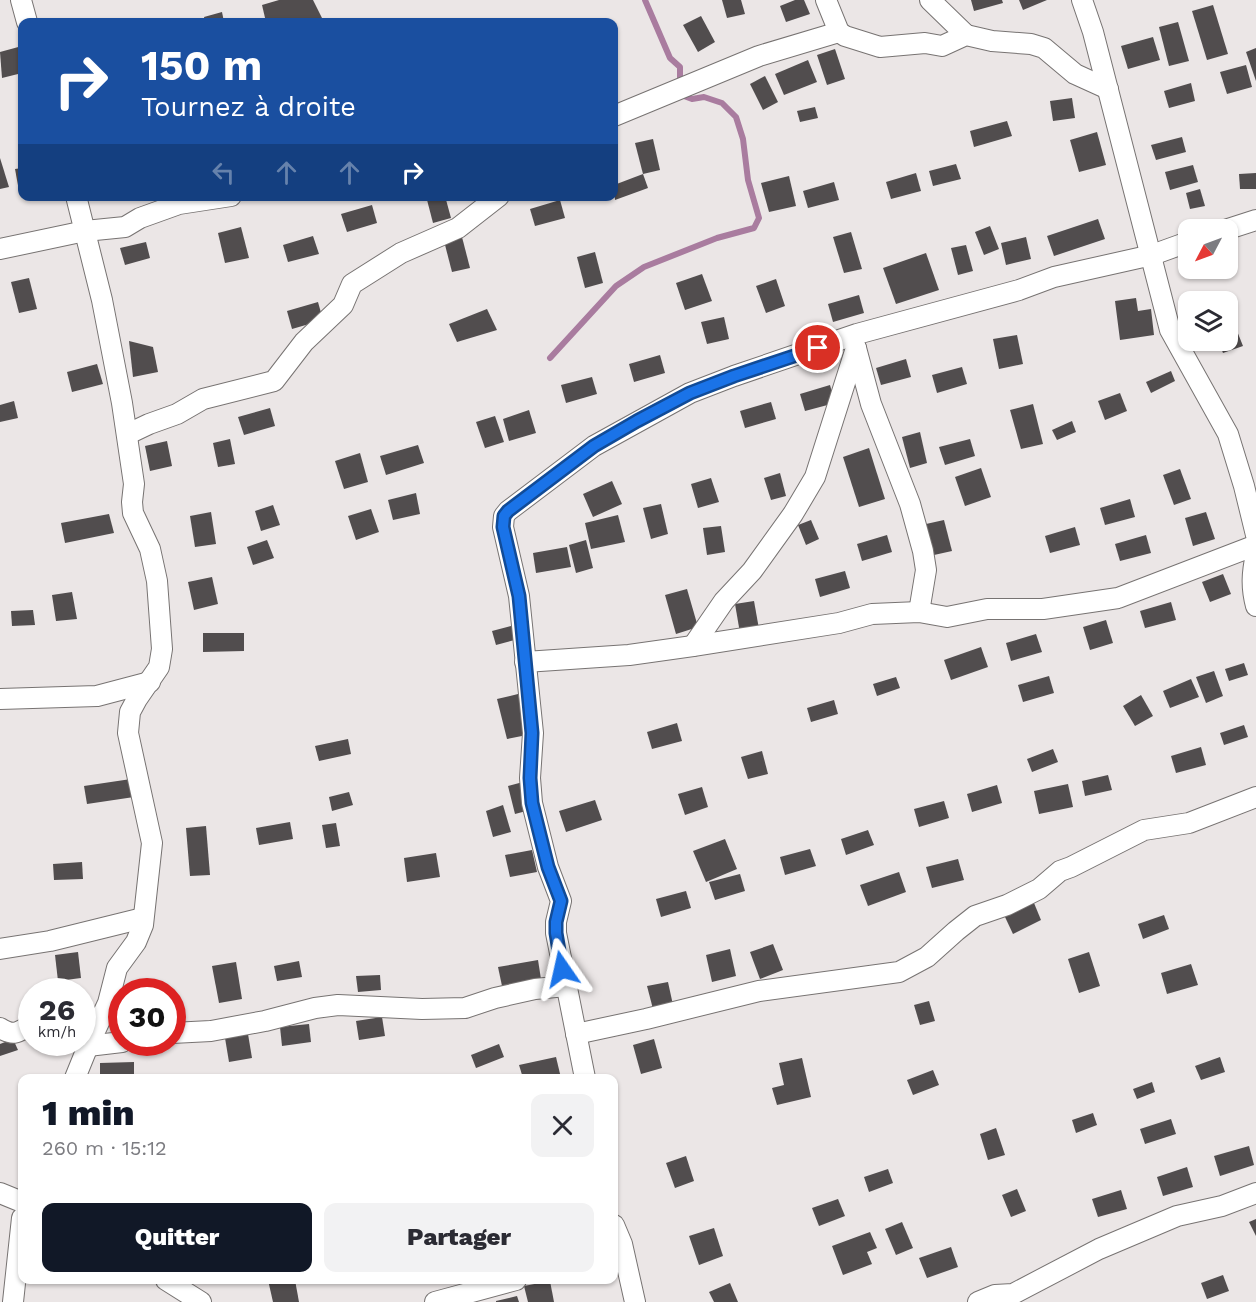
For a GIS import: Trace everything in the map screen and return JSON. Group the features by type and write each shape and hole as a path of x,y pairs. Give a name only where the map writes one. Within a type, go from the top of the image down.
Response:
{"street":[{"path":"21,0 26,18"},
{"path":"826,0 839,32 880,47 925,43 942,46 966,34"},
{"path":"930,0 966,34 992,41 1031,44 1044,48 1075,74 1108,89"},
{"path":"1082,0 1093,32 1170,330 1228,434 1250,484 1256,535"},
{"path":"618,115 759,57 839,32"},
{"path":"77,201 102,300 128,435 134,484 133,513 150,549 157,581 162,649 159,667 136,699 130,712 128,733 152,843 143,925 136,942 117,968 108,1003 96,1024"},
{"path":"0,249 85,231 125,227 140,218 172,206 202,201"},
{"path":"128,435 148,424 177,414 202,399 274,381 304,342 343,305 352,284 401,253 458,228 493,201"},
{"path":"1238,226 1256,220"},
{"path":"584,1074 556,933 561,901 548,867 532,803 530,778 532,733 519,596 503,527 504,516 594,446 690,393 734,376 1019,290 1054,277 1152,255 1178,246"},
{"path":"857,340 871,404 910,504 923,551 926,570 919,612"},
{"path":"693,646 723,601 752,571 793,514 815,477 857,340"},
{"path":"525,662 629,654 693,646 839,623 872,614 919,612 947,617 987,609 1043,609 1118,598 1256,545"},
{"path":"1256,554 1251,574 1256,606"},
{"path":"0,699 97,696 150,682"},
{"path":"576,1034 759,991 899,972 927,957 975,916 1007,905 1039,889 1060,871 1144,830 1189,823 1256,797"},
{"path":"0,949 50,941 143,918"},
{"path":"186,1032 222,1029 338,1005 422,1009 465,1008 495,998 536,989 566,986"},
{"path":"0,1028 9,1033 18,1031"},
{"path":"76,1074 81,1056"},
{"path":"0,1193 18,1200"},
{"path":"978,1302 995,1295 1012,1294 1099,1249 1177,1216 1222,1206 1256,1193"},
{"path":"618,1245 636,1302"},
{"path":"13,1302 18,1255"},
{"path":"172,1284 201,1302"},
{"path":"435,1302 483,1294 507,1284"}],"building":[{"path":"279,0 313,0 322,18 265,18 262,5"},
{"path":"722,0 741,0 745,14 727,18"},
{"path":"795,0 804,0 810,14 786,22 780,6"},
{"path":"971,0 1002,0 1003,3 974,11"},
{"path":"1019,0 1047,0 1023,10"},
{"path":"1213,5 1228,54 1207,60 1192,11"},
{"path":"222,12 223,18 204,18"},
{"path":"701,16 715,42 698,52 683,25"},
{"path":"1178,22 1189,61 1169,66 1159,27"},
{"path":"1153,37 1160,60 1128,69 1121,46"},
{"path":"18,47 18,74 2,78 0,52"},
{"path":"1256,48 1256,81 1246,52"},
{"path":"835,49 845,79 827,85 817,55"},
{"path":"808,60 817,82 784,95 775,74"},
{"path":"1246,65 1252,87 1227,94 1220,72"},
{"path":"765,76 778,102 763,110 750,84"},
{"path":"1191,83 1195,101 1169,108 1164,91"},
{"path":"1072,98 1075,118 1053,121 1050,101"},
{"path":"815,107 818,118 800,122 797,111"},
{"path":"1007,121 1012,136 974,147 970,131"},
{"path":"1097,132 1106,165 1079,172 1070,140"},
{"path":"1182,137 1186,152 1156,160 1151,145"},
{"path":"653,139 660,170 643,174 635,143"},
{"path":"0,158 9,187 0,189"},
{"path":"956,164 961,179 933,186 929,171"},
{"path":"1193,165 1198,182 1170,190 1165,172"},
{"path":"15,169 18,169 18,186"},
{"path":"916,173 921,191 891,199 886,182"},
{"path":"1256,173 1256,189 1240,189 1239,174"},
{"path":"643,174 648,188 618,199 618,183"},
{"path":"789,176 796,206 769,212 761,183"},
{"path":"834,182 839,200 808,208 803,191"},
{"path":"1200,189 1205,206 1190,209 1186,193"},
{"path":"427,201 446,201 451,218 433,223"},
{"path":"560,201 565,218 535,226 530,209"},
{"path":"372,205 377,223 347,232 341,214"},
{"path":"1098,219 1105,239 1054,256 1047,236"},
{"path":"990,226 999,249 984,255 975,232"},
{"path":"241,227 249,258 225,263 218,233"},
{"path":"851,232 862,269 844,273 833,237"},
{"path":"313,236 319,254 288,262 283,245"},
{"path":"462,237 470,268 452,272 444,241"},
{"path":"1026,237 1031,259 1006,265 1001,243"},
{"path":"146,242 150,258 125,265 120,248"},
{"path":"966,245 973,271 958,275 951,248"},
{"path":"595,252 603,283 585,288 577,257"},
{"path":"926,253 939,290 896,304 883,268"},
{"path":"702,274 712,301 685,310 676,283"},
{"path":"29,278 37,309 19,313 11,282"},
{"path":"776,279 785,306 766,313 756,286"},
{"path":"859,295 864,313 833,322 828,304"},
{"path":"1136,298 1138,311 1151,309 1154,335 1120,340 1115,301"},
{"path":"318,302 323,320 292,329 287,311"},
{"path":"487,309 497,330 457,342 449,324"},
{"path":"724,317 729,339 707,344 701,322"},
{"path":"1238,334 1243,346 1238,348"},
{"path":"1017,335 1023,364 999,369 993,339"},
{"path":"129,341 153,347 158,372 133,377"},
{"path":"660,355 665,373 634,382 629,364"},
{"path":"906,359 911,377 881,385 876,368"},
{"path":"97,364 103,384 72,392 67,372"},
{"path":"962,367 967,384 937,393 932,375"},
{"path":"1171,371 1175,381 1151,393 1146,382"},
{"path":"592,377 597,394 566,403 561,385"},
{"path":"830,385 835,403 805,411 800,394"},
{"path":"1120,393 1127,411 1105,420 1098,401"},
{"path":"14,401 18,418 0,422 0,405"},
{"path":"771,402 776,419 745,428 740,411"},
{"path":"1033,404 1043,444 1021,449 1010,410"},
{"path":"270,408 275,426 244,435 238,417"},
{"path":"529,410 536,433 509,441 503,419"},
{"path":"495,416 504,442 485,448 476,422"},
{"path":"1072,421 1076,432 1057,440 1052,430"},
{"path":"920,432 927,463 910,468 902,437"},
{"path":"230,439 235,464 218,467 213,443"},
{"path":"970,439 975,456 945,465 939,447"},
{"path":"167,441 172,466 150,471 145,446"},
{"path":"418,445 424,463 386,475 380,456"},
{"path":"869,448 885,499 859,507 843,457"},
{"path":"360,453 368,482 344,489 335,461"},
{"path":"981,468 991,497 965,506 955,477"},
{"path":"1180,469 1191,499 1174,505 1163,475"},
{"path":"780,473 786,496 771,500 764,478"},
{"path":"711,478 719,502 698,508 691,484"},
{"path":"612,481 622,504 593,517 583,494"},
{"path":"416,493 420,514 393,520 388,500"},
{"path":"1130,499 1135,517 1105,525 1100,508"},
{"path":"661,504 668,534 651,539 643,508"},
{"path":"273,505 280,525 261,531 255,511"},
{"path":"371,509 379,532 356,540 348,516"},
{"path":"211,512 216,544 195,547 190,516"},
{"path":"1206,512 1215,539 1193,546 1185,518"},
{"path":"109,514 114,533 65,543 61,523"},
{"path":"618,515 625,542 591,549 585,523"},
{"path":"811,520 819,539 806,545 798,525"},
{"path":"944,520 952,551 934,555 926,524"},
{"path":"721,526 725,552 707,555 703,528"},
{"path":"1075,527 1080,545 1050,553 1045,536"},
{"path":"887,535 892,552 862,561 857,544"},
{"path":"1146,535 1151,553 1120,561 1115,544"},
{"path":"267,540 274,558 253,565 247,547"},
{"path":"586,540 593,568 576,573 569,545"},
{"path":"567,547 571,567 536,573 533,553"},
{"path":"845,571 850,588 820,597 815,579"},
{"path":"1223,574 1231,594 1210,602 1202,582"},
{"path":"212,577 218,604 194,610 188,582"},
{"path":"687,589 698,627 676,634 665,595"},
{"path":"72,592 77,619 56,621 52,595"},
{"path":"754,601 759,629 740,633 735,604"},
{"path":"1171,602 1176,620 1145,628 1140,611"},
{"path":"33,610 35,625 12,626 11,611"},
{"path":"1106,620 1113,643 1090,650 1083,627"},
{"path":"515,625 518,639 496,645 492,631"},
{"path":"203,633 244,633 244,651 203,652"},
{"path":"1036,634 1042,652 1011,661 1006,643"},
{"path":"981,647 988,667 951,680 944,660"},
{"path":"1244,663 1248,675 1229,681 1225,669"},
{"path":"1214,671 1223,696 1206,703 1196,677"},
{"path":"1049,676 1054,693 1023,702 1018,685"},
{"path":"896,677 900,688 877,696 873,684"},
{"path":"1191,679 1199,697 1170,708 1163,691"},
{"path":"518,694 527,735 507,739 497,699"},
{"path":"1141,695 1153,716 1135,726 1123,706"},
{"path":"834,700 838,714 811,722 807,708"},
{"path":"677,723 682,741 652,749 647,732"},
{"path":"1244,725 1248,737 1224,745 1220,733"},
{"path":"348,739 351,754 319,761 315,746"},
{"path":"1201,747 1206,765 1176,773 1171,756"},
{"path":"1053,749 1058,762 1032,772 1027,759"},
{"path":"762,751 768,774 748,779 741,757"},
{"path":"1108,775 1112,790 1085,796 1082,781"},
{"path":"131,779 134,797 87,804 84,786"},
{"path":"523,782 530,810 515,814 508,786"},
{"path":"1068,784 1073,807 1039,814 1034,791"},
{"path":"997,785 1002,803 972,812 967,794"},
{"path":"702,787 708,807 685,815 678,794"},
{"path":"349,792 353,805 332,811 329,797"},
{"path":"595,800 602,820 566,832 559,811"},
{"path":"944,801 949,818 919,827 914,809"},
{"path":"503,805 511,832 493,837 486,811"},
{"path":"290,822 293,839 259,845 256,828"},
{"path":"336,823 340,846 326,848 322,825"},
{"path":"206,826 210,875 190,876 186,828"},
{"path":"868,830 874,845 846,855 841,839"},
{"path":"725,839 737,869 706,882 693,851"},
{"path":"810,849 816,866 785,875 780,857"},
{"path":"532,850 537,872 510,877 505,855"},
{"path":"436,853 440,877 407,882 404,858"},
{"path":"958,859 964,880 932,888 926,867"},
{"path":"82,862 83,879 54,880 53,864"},
{"path":"899,872 906,892 868,906 860,885"},
{"path":"740,874 745,891 715,900 709,882"},
{"path":"686,891 691,908 661,917 656,899"},
{"path":"1034,903 1041,920 1013,934 1005,917"},
{"path":"1164,915 1169,929 1143,939 1138,924"},
{"path":"773,944 783,970 760,979 750,952"},
{"path":"730,949 736,976 712,982 706,955"},
{"path":"78,952 81,978 58,978 55,955"},
{"path":"1089,952 1100,986 1079,993 1068,959"},
{"path":"538,960 541,979 502,986 498,967"},
{"path":"299,961 302,977 277,981 274,966"},
{"path":"236,962 242,999 219,1003 212,966"},
{"path":"1191,964 1198,985 1167,994 1161,973"},
{"path":"380,975 381,990 358,992 356,976"},
{"path":"668,982 673,1005 653,1009 647,986"},
{"path":"929,1001 935,1021 920,1025 914,1005"},
{"path":"382,1017 385,1036 359,1040 356,1021"},
{"path":"309,1024 311,1042 282,1046 280,1027"},
{"path":"247,1028 252,1058 229,1062 224,1032"},
{"path":"13,1039 18,1050 0,1056 0,1044"},
{"path":"654,1039 662,1068 641,1074 633,1045"},
{"path":"499,1044 504,1057 476,1068 471,1055"},
{"path":"556,1057 560,1074 522,1074 519,1065"},
{"path":"1220,1057 1225,1072 1201,1080 1195,1066"},
{"path":"802,1058 811,1097 777,1105 772,1088 784,1085 779,1063"},
{"path":"134,1062 134,1074 100,1074 100,1063"},
{"path":"933,1070 939,1085 913,1095 907,1080"},
{"path":"1152,1082 1155,1092 1137,1099 1133,1089"},
{"path":"1093,1113 1097,1125 1076,1133 1072,1120"},
{"path":"1171,1119 1176,1134 1145,1144 1140,1129"},
{"path":"996,1128 1005,1155 988,1160 980,1134"},
{"path":"1249,1146 1254,1165 1220,1176 1214,1156"},
{"path":"686,1156 694,1181 675,1188 666,1163"},
{"path":"1187,1167 1193,1187 1163,1196 1157,1177"},
{"path":"888,1169 893,1183 869,1192 864,1177"},
{"path":"1017,1189 1026,1211 1011,1217 1002,1195"},
{"path":"1121,1190 1127,1209 1098,1217 1092,1199"},
{"path":"838,1199 845,1216 819,1226 812,1208"},
{"path":"1256,1219 1256,1236 1249,1222"},
{"path":"902,1222 913,1248 896,1255 885,1229"},
{"path":"714,1228 723,1256 699,1265 689,1236"},
{"path":"870,1232 877,1248 867,1252 872,1264 843,1275 832,1246"},
{"path":"951,1247 958,1267 927,1278 919,1258"},
{"path":"1223,1275 1229,1291 1207,1299 1201,1283"},
{"path":"730,1283 738,1302 714,1302 709,1292"},
{"path":"269,1284 296,1284 299,1302 273,1302"},
{"path":"551,1284 554,1302 528,1302 524,1286"},
{"path":"517,1296 519,1302 496,1302 496,1301"}],"waterway":[{"path":"550,358 616,286 644,267 717,238 754,228 759,218 748,180 743,139 736,117 722,103 704,97 692,99 684,96 680,90 680,67 670,58 645,0"}],"route":[{"path":"562,969 556,933 561,901 548,867 532,803 530,778 532,733 519,596 503,527 504,516 594,446 620,430 690,393 818,348"}]}
